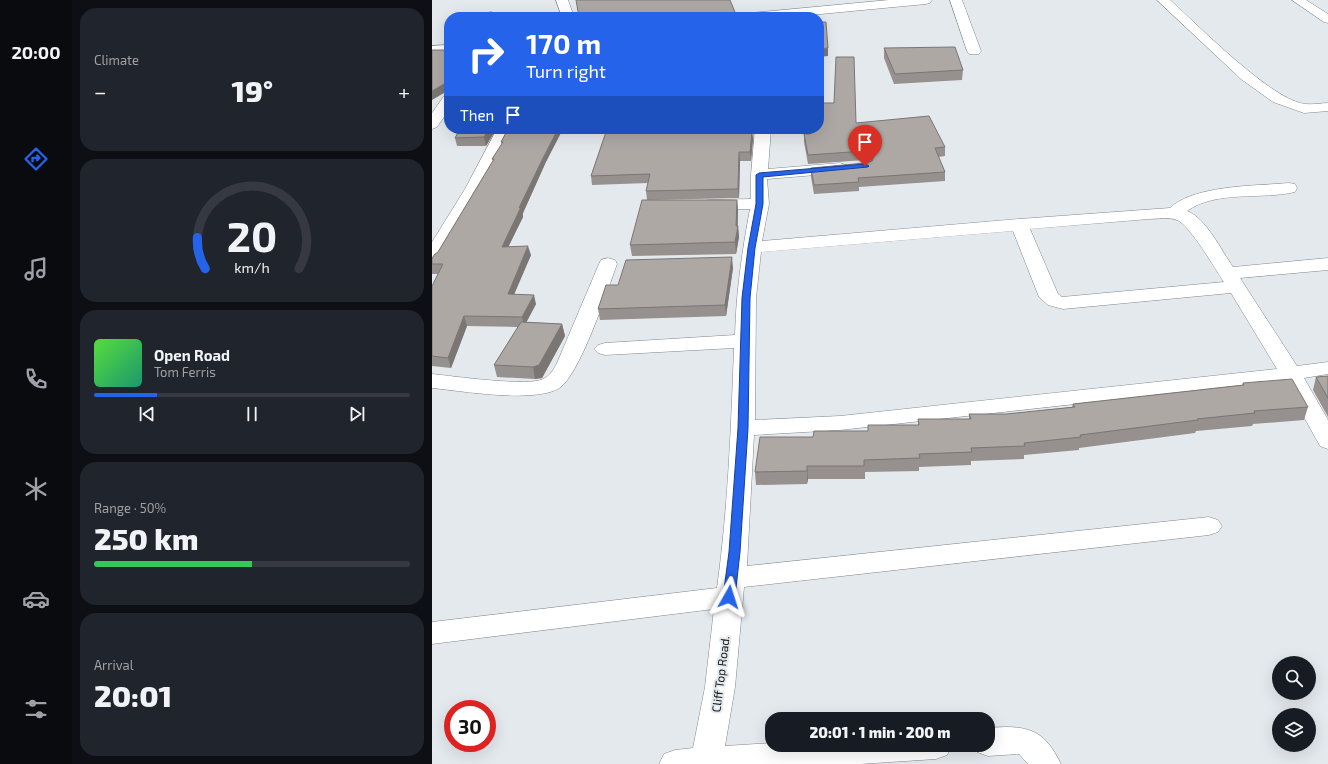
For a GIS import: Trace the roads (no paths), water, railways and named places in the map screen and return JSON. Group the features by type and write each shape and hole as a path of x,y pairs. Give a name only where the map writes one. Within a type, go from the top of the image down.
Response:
{"street":[{"path":"562,0 566,12"},
{"path":"805,12 881,2 926,0"},
{"path":"956,0 974,51"},
{"path":"1163,0 1251,80 1278,99 1304,109 1328,107"},
{"path":"1298,0 1328,20"},
{"path":"432,50 444,49"},
{"path":"432,124 444,106"},
{"path":"432,257 473,189 502,134"},
{"name":"Cliff Top Road.","path":"706,762 720,687 722,657 735,552 743,428 746,298 745,256 760,204 759,175 763,134"},
{"path":"759,175 858,166"},
{"path":"1174,214 1183,206 1197,200 1218,195 1289,188"},
{"path":"689,205 760,204"},
{"path":"745,256 1019,224 1149,214 1174,214 1187,218 1192,222 1232,280 1291,374 1328,441"},
{"path":"1019,224 1049,297 1055,301 1063,303 1232,280 1328,264"},
{"path":"432,381 516,389 538,388 552,384 561,375 568,363 608,264"},
{"path":"605,349 744,341"},
{"path":"743,428 840,423 1291,374 1328,368"},
{"path":"432,633 730,587 1209,526"},
{"path":"995,742 1022,740 1030,744 1045,764"},
{"path":"675,764 841,752"}]}
